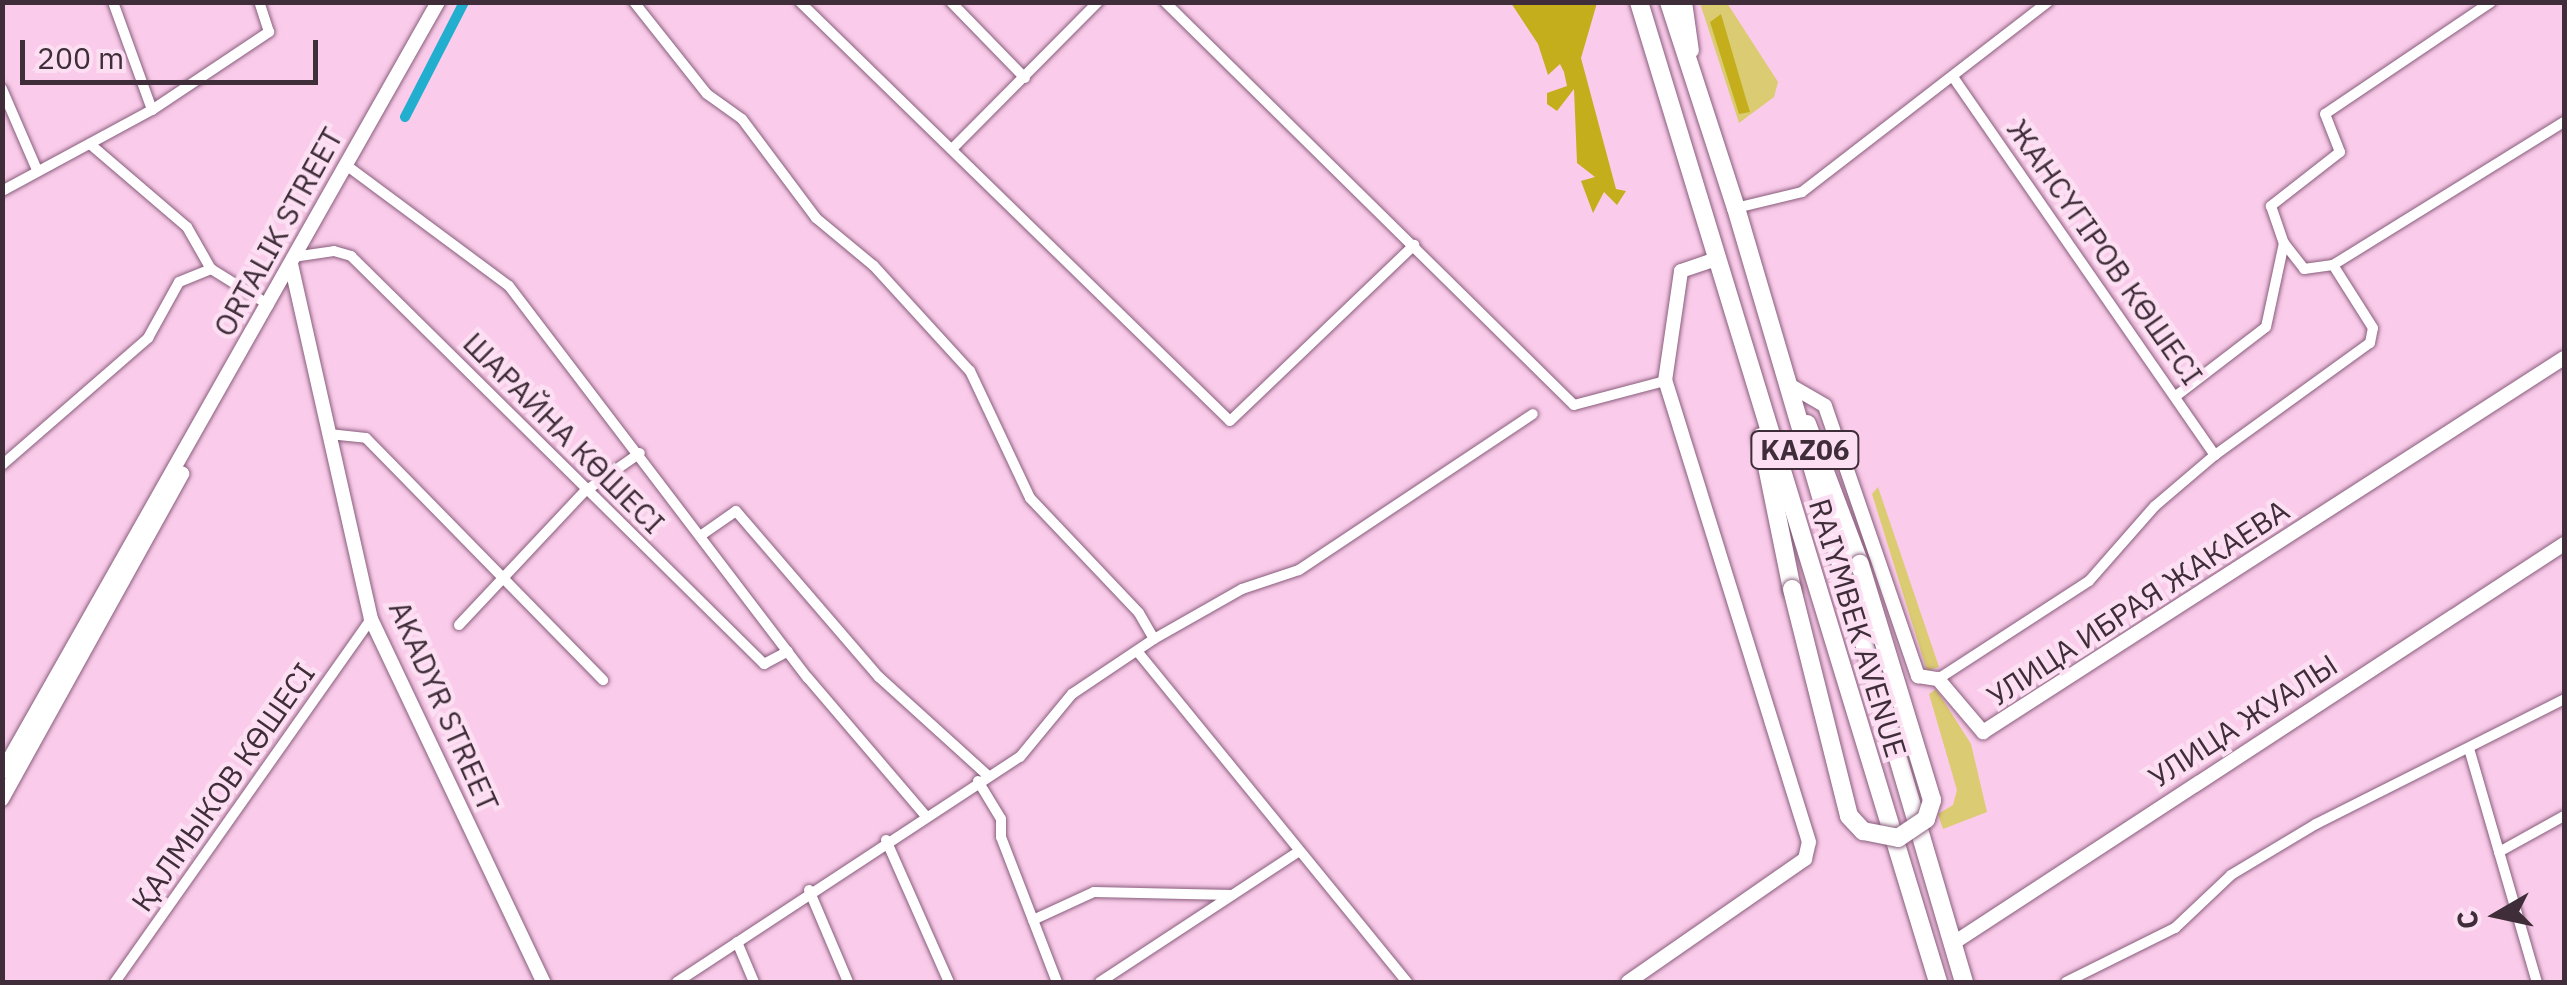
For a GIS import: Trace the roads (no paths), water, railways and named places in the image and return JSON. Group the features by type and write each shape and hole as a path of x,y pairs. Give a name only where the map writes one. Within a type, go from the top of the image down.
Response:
{"highway":[{"name":"RAIYMBEK AVENUE","path":"1639,2 1938,982"},
{"name":"RAIYMBEK AVENUE","path":"1669,2 1736,208 1964,982"},
{"path":"1749,362 1792,589 1849,816 1863,832 1898,838 1926,818 1932,800 1836,494 1778,353"}],"street":[{"path":"113,2 152,110"},
{"path":"2,192 152,110 270,32 259,2"},
{"name":"ORTALIK STREET","path":"2,798 292,260 438,2"},
{"path":"634,2 707,94 742,119 816,218 874,266 970,371 1030,498 1139,613 1154,639"},
{"path":"800,2 1230,420 1414,245"},
{"path":"951,2 1025,78"},
{"path":"953,148 1098,2"},
{"path":"1166,2 1574,405 1665,380"},
{"path":"1686,2 1702,96"},
{"path":"1736,208 1802,192 2048,2"},
{"path":"2491,2 2325,114 2340,152 2271,206 2284,243 2304,268 2333,265 2564,122"},
{"name":"ЖАНСҮГІРОВ КӨШЕСІ","path":"1952,77 2215,456"},
{"path":"2,89 37,170"},
{"path":"90,144 187,226 211,269 270,305"},
{"path":"346,165 509,286 703,534 788,651 925,815"},
{"path":"2176,396 2266,327 2284,243"},
{"name":"ШАРАЙНА КӨШЕСІ","path":"292,260 334,251 351,256 584,492 764,664 788,651"},
{"path":"1628,982 1805,859 1810,842 1665,380 1681,271 1719,258"},
{"name":"AKADYR STREET","path":"292,260 372,620 536,979"},
{"path":"1938,679 2089,581 2156,506 2215,456 2370,343 2373,328 2333,265"},
{"path":"2,464 148,338 179,282 211,269"},
{"name":"УЛИЦА ИБРАЯ ЖАКАЕВА","path":"1857,486 1918,676 1938,679 1974,729 1991,729 2564,358"},
{"path":"1791,386 1826,406 1857,486 1836,494"},
{"path":"677,982 809,890 1020,757 1072,694 1154,639 1242,588 1299,570 1533,414"},
{"path":"330,434 366,438 603,680"},
{"name":"ORTALIK STREET","path":"2,772 105,584 197,436"},
{"path":"459,625 584,492 640,453"},
{"path":"703,534 736,511 879,677 983,778 1001,818 1001,837 1057,982"},
{"name":"УЛИЦА ЖУАЛЫ","path":"1952,944 2564,544"},
{"name":"ҚАЛМЫКОВ КӨШЕСІ","path":"115,982 372,620"},
{"path":"1137,651 1407,982"},
{"path":"2066,982 2175,928 2231,875 2316,824 2470,752 2564,700"},
{"path":"2470,752 2538,982"},
{"path":"2499,852 2564,816"},
{"path":"886,840 949,982"},
{"path":"1100,982 1298,852"},
{"path":"809,890 848,982"},
{"path":"1033,920 1094,892 1233,895"},
{"path":"737,942 754,982"}],"waterway":[{"path":"405,117 464,2"}]}
